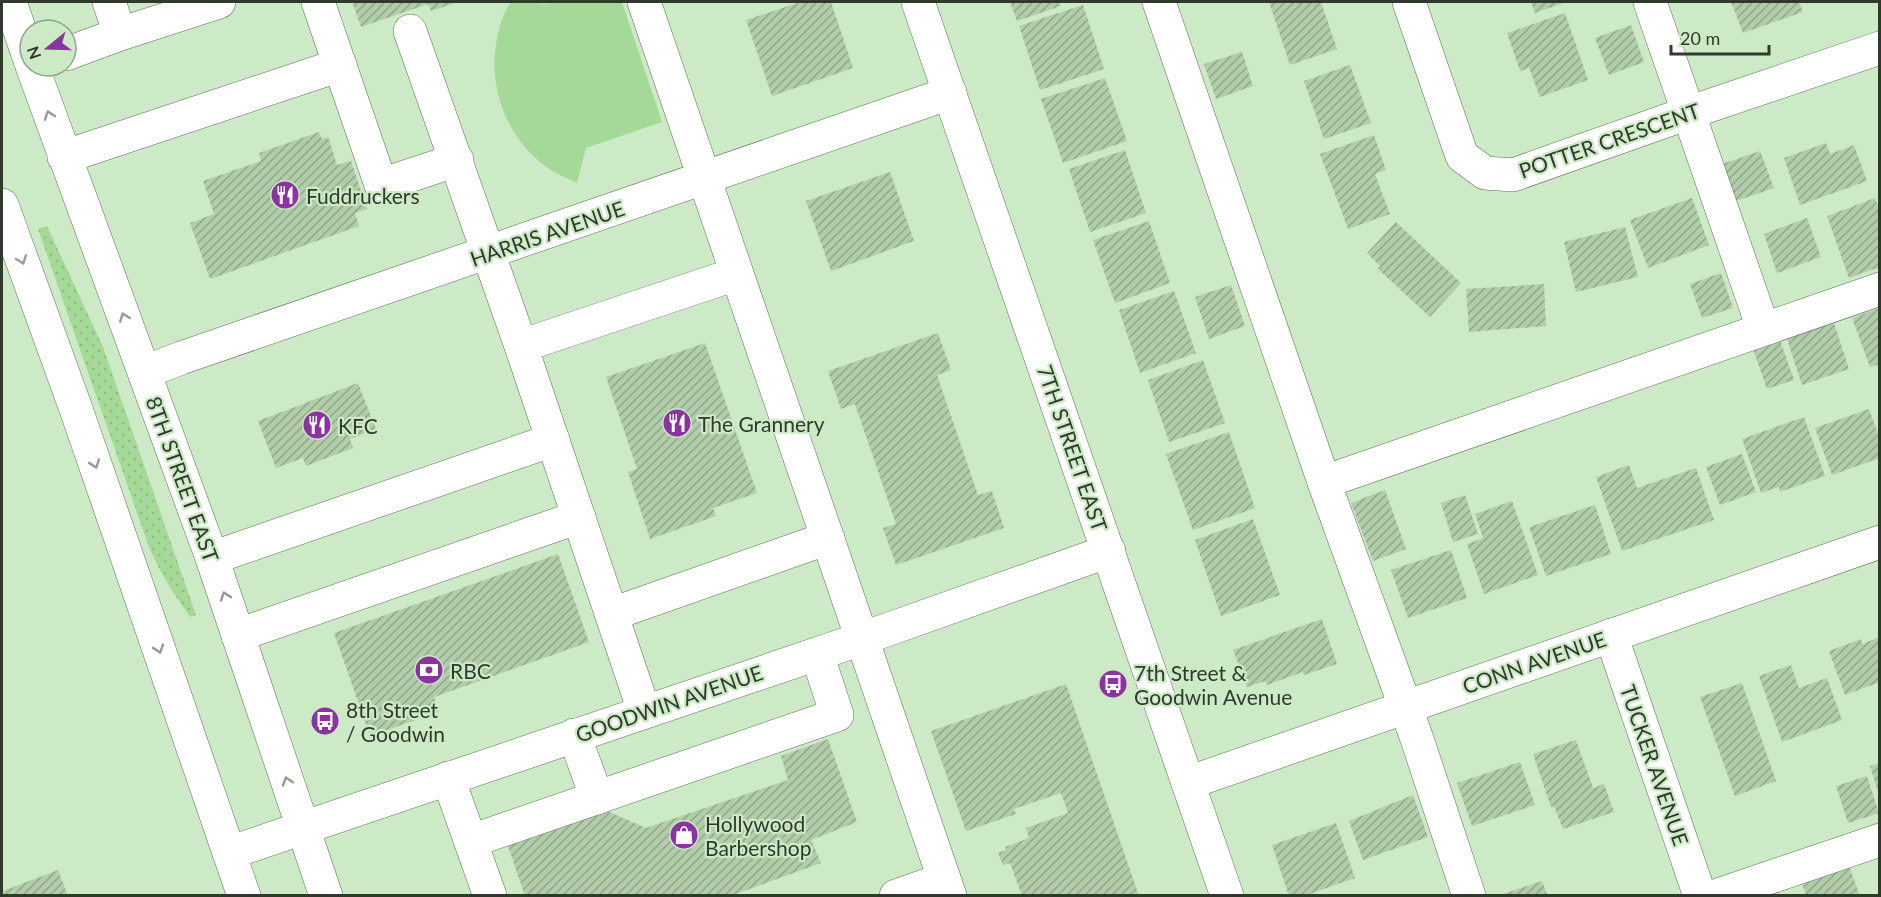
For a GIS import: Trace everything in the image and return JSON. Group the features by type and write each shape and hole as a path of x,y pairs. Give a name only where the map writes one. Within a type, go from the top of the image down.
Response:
{"street":[{"path":"10,2 18,25"},
{"path":"109,2 120,34"},
{"path":"78,50 219,2"},
{"path":"300,2 302,7 318,2 381,185 457,160"},
{"path":"644,2 947,887 896,896"},
{"name":"7TH STREET EAST","path":"918,2 1227,896"},
{"path":"1159,2 1469,896"},
{"name":"POTTER CRESCENT","path":"1409,2 1462,156 1485,173 1513,175 1880,48"},
{"path":"1650,2 1763,328"},
{"path":"410,31 457,160 644,711"},
{"path":"64,157 340,65"},
{"name":"8TH STREET EAST","path":"36,78 212,558 326,896"},
{"name":"HARRIS AVENUE","path":"145,372 950,93"},
{"path":"2,205 76,409 244,896"},
{"path":"521,346 736,274"},
{"path":"1324,482 1880,289"},
{"path":"212,558 553,441"},
{"path":"238,635 579,517"},
{"path":"612,614 828,538"},
{"name":"CONN AVENUE","path":"1188,783 1880,542"},
{"name":"GOODWIN AVENUE","path":"229,853 861,639 1109,551"},
{"name":"TUCKER AVENUE","path":"1611,635 1700,896"},
{"path":"817,654 837,715"},
{"path":"471,841 882,698"},
{"path":"574,735 597,798"},
{"path":"448,778 490,896"},
{"path":"1715,896 1880,840"}],"green space":[{"path":"511,2 544,4 622,2 662,122 586,148 577,183 545,166 520,141 511,127 498,95 495,78 496,44 501,22"},
{"path":"47,226 103,347 196,615 190,617 158,566 149,547 38,229"}],"building":[{"path":"352,2 458,2 431,11 428,4 361,27"},
{"path":"800,2 831,2 853,68 772,96 746,20"},
{"path":"1010,2 1059,2 1061,6 1017,21"},
{"path":"1269,2 1321,2 1337,49 1290,65"},
{"path":"1531,2 1566,2 1535,13"},
{"path":"1731,2 1799,2 1803,12 1743,33"},
{"path":"1083,5 1104,69 1040,90 1019,26"},
{"path":"1565,13 1588,80 1540,97 1529,68 1520,71 1507,33"},
{"path":"1631,25 1644,62 1609,75 1595,38"},
{"path":"1242,52 1253,86 1216,99 1204,64"},
{"path":"1350,65 1371,123 1324,139 1304,81"},
{"path":"1105,78 1127,141 1063,163 1041,99"},
{"name":"Fuddruckers","path":"319,132 322,139 328,137 337,165 351,161 367,209 355,213 359,226 210,279 190,223 214,214 203,181 261,161 259,153"},
{"path":"1374,135 1386,170 1375,174 1390,214 1348,229 1320,154"},
{"path":"1826,143 1830,154 1854,145 1867,181 1800,205 1784,158"},
{"path":"1125,150 1146,213 1090,232 1069,169"},
{"path":"1760,151 1774,188 1736,201 1722,164"},
{"path":"890,172 914,241 831,271 806,201"},
{"path":"1692,198 1709,245 1648,268 1630,220"},
{"path":"1875,198 1880,211 1880,267 1849,278 1827,216"},
{"path":"1807,218 1821,257 1777,273 1764,234"},
{"path":"1149,221 1170,283 1115,303 1093,240"},
{"path":"1396,222 1461,283 1430,317 1378,269 1380,266 1367,253"},
{"path":"1625,227 1638,277 1576,292 1564,242"},
{"path":"1721,273 1733,308 1702,318 1690,284"},
{"path":"1544,284 1546,326 1469,332 1466,289"},
{"path":"1231,285 1245,326 1209,339 1195,297"},
{"path":"1174,291 1196,353 1140,373 1119,310"},
{"path":"1880,308 1880,364 1870,367 1852,318"},
{"path":"1834,323 1849,369 1802,385 1787,339"},
{"path":"938,333 951,370 937,375 978,495 992,491 1004,528 896,565 883,528 896,524 855,404 841,409 828,371"},
{"path":"1780,340 1794,380 1767,389 1753,349"},
{"name":"The Grannery","path":"705,343 757,493 713,508 716,516 650,539 628,472 637,469 606,377"},
{"path":"1203,360 1225,423 1169,442 1148,380"},
{"name":"KFC","path":"358,383 376,429 350,439 353,448 306,466 303,458 276,468 258,421"},
{"path":"1869,409 1880,439 1880,458 1832,475 1815,428"},
{"path":"1804,417 1825,476 1780,492 1779,487 1761,493 1742,439"},
{"path":"1229,432 1255,508 1193,530 1166,454"},
{"path":"1742,454 1756,492 1720,505 1706,467"},
{"path":"1629,465 1637,488 1696,468 1714,520 1622,551 1596,477"},
{"path":"1385,490 1406,549 1373,561 1351,503"},
{"path":"1465,495 1478,534 1453,542 1441,503"},
{"path":"1512,501 1538,575 1484,594 1467,544 1483,538 1475,514"},
{"path":"1595,505 1611,554 1546,576 1529,527"},
{"path":"1253,519 1280,595 1221,616 1195,540"},
{"path":"1451,550 1467,598 1408,618 1391,570"},
{"name":"RBC","path":"558,554 589,642 434,697 439,712 370,736 334,633"},
{"path":"1322,619 1337,664 1304,675 1303,672 1267,685 1265,681 1247,687 1233,650"},
{"path":"1880,637 1880,682 1845,695 1829,651 1861,639 1862,644"},
{"path":"1791,665 1799,688 1827,678 1842,720 1782,742 1759,676"},
{"path":"1742,683 1776,781 1735,796 1700,697"},
{"path":"1066,684 1139,896 1022,896 1010,863 1003,865 998,853 1006,850 1005,847 1029,838 1026,828 1068,813 1061,793 1014,809 1016,814 966,831 931,731"},
{"path":"828,739 857,822 811,840 821,863 730,896 525,896 508,846 605,810 646,828 788,780 781,756"},
{"path":"1576,740 1593,788 1604,784 1614,812 1563,829 1554,806 1551,807 1533,754"},
{"path":"1520,762 1535,805 1472,826 1457,783"},
{"path":"1880,763 1880,795 1879,795 1870,766"},
{"path":"1867,776 1879,813 1848,823 1836,786"},
{"path":"1413,795 1428,837 1363,860 1349,821"},
{"path":"1336,823 1355,878 1304,896 1289,896 1272,845"},
{"path":"1849,866 1860,896 1806,896 1802,883"},
{"path":"58,870 68,896 4,896 3,891"},
{"path":"1542,881 1548,896 1500,896 1500,895"}],"place":[{"name":"Fuddruckers","path":"285,195"},
{"name":"The Grannery","path":"677,423"},
{"name":"KFC","path":"317,425"},
{"name":"RBC","path":"429,670"},
{"name":"7th Street & Goodwin Avenue","path":"1113,684"},
{"name":"8th Street / Goodwin","path":"325,721"},
{"name":"Hollywood Barbershop","path":"684,835"}]}
